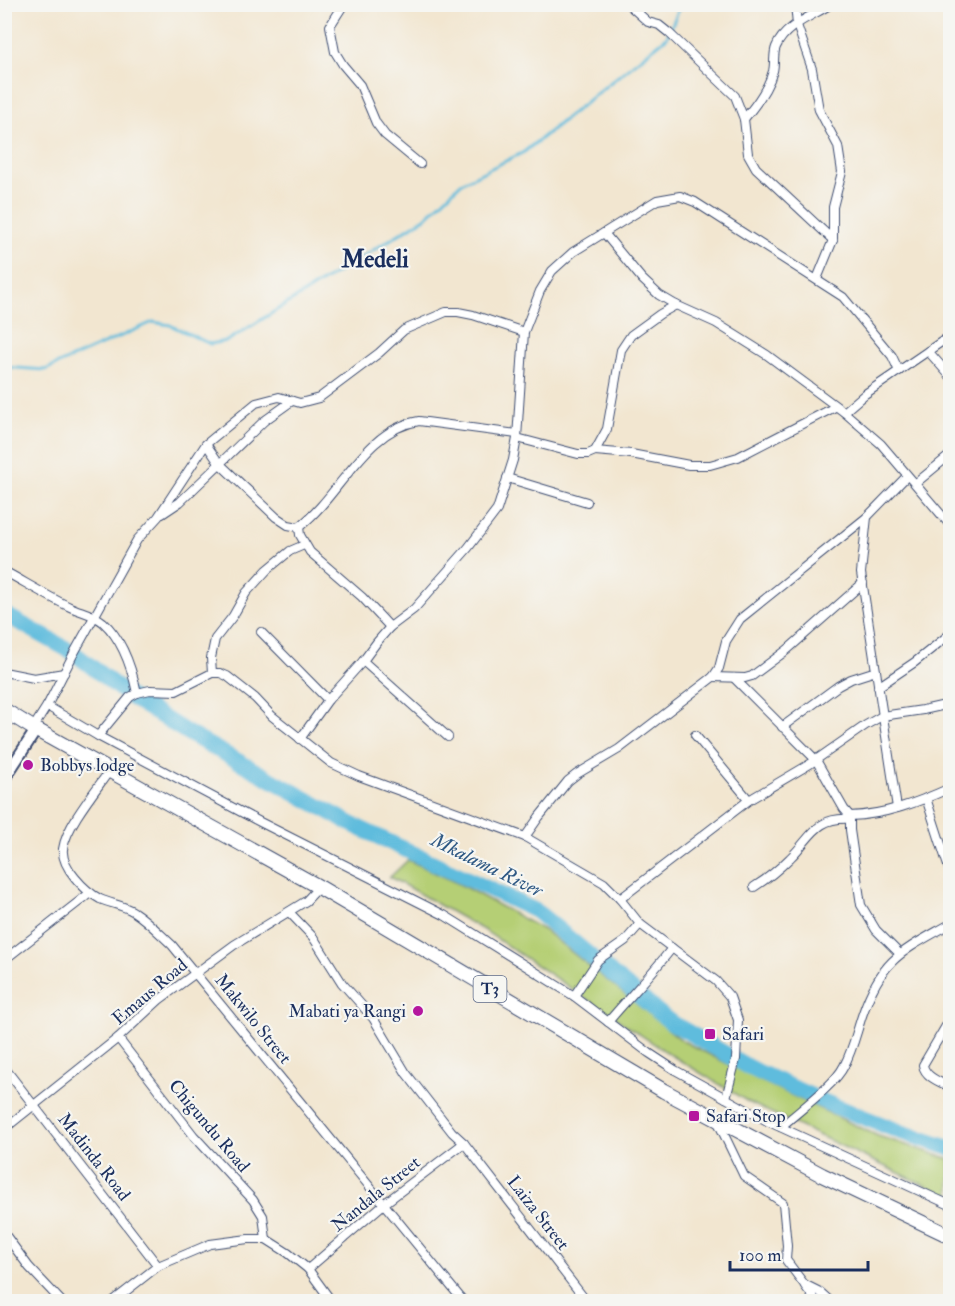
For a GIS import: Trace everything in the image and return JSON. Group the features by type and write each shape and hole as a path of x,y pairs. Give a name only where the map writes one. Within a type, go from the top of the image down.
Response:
{"highway":[{"name":"T3","path":"4,710 34,729 319,887 717,1120 951,1236"}],"street":[{"path":"344,4 330,26 335,52 360,86 376,123 385,135 420,164"},
{"path":"628,4 648,22 659,25 729,90 739,103 744,119 748,154 756,168 833,240"},
{"path":"795,4 797,25 812,69 819,110 838,146 842,172 832,207 833,240 817,279"},
{"path":"744,119 761,97 773,71 776,48 783,37 810,15 831,4"},
{"path":"300,739 328,700 390,627 414,609 478,535 496,510 513,460 517,436 524,332 540,291 552,271 573,252 657,200 680,196 695,202 843,297 892,356 899,371"},
{"path":"604,233 642,279 659,295 716,323 767,355 844,412 881,444 951,525"},
{"path":"595,452 607,429 621,350 631,335 676,305"},
{"path":"4,779 47,706 137,540 158,517 206,444 256,403 279,398 300,403 319,399 379,353 404,330 446,312 473,315 524,332"},
{"path":"844,412 865,394 951,336"},
{"path":"928,351 951,376"},
{"path":"158,517 180,502 264,421 292,400"},
{"path":"299,527 321,507 341,481 388,432 406,423 419,421 517,436 578,454 595,452 631,454 689,465 710,465 738,457 835,407"},
{"path":"206,444 219,464 276,517 288,525 299,527"},
{"path":"916,483 951,454"},
{"path":"525,837 539,817 577,774 619,748 713,677 719,668 726,641 740,620 867,517 908,476"},
{"path":"507,478 587,502"},
{"path":"867,517 861,573 897,808"},
{"path":"299,527 304,545 362,597 390,627"},
{"path":"212,673 211,658 214,639 233,616 246,593 267,570 291,551 304,545"},
{"path":"4,571 71,608 95,616 107,626 129,665 137,693"},
{"path":"713,677 745,678 752,676 787,650 863,583"},
{"path":"261,632 328,700"},
{"path":"878,687 951,634"},
{"path":"363,661 448,737"},
{"path":"782,727 838,686 850,679 876,671"},
{"path":"4,672 34,678 64,673"},
{"path":"98,736 130,697 137,693 150,690 176,691 212,673 227,676 300,739 331,762 359,776 525,837 604,883 620,898 640,924 716,981 730,997 738,1020 736,1059 726,1098"},
{"path":"734,678 816,760 850,817 861,905 876,930 899,953"},
{"path":"620,898 749,800 816,760 866,725 882,716 951,704"},
{"path":"47,706 98,736 260,822 444,915 574,996 663,1062 726,1098 780,1127 951,1205"},
{"path":"695,735 749,800"},
{"name":"Makwilo Street","path":"110,770 75,820 64,847 64,858 68,866 90,893 134,912 172,945 464,1302"},
{"path":"754,887 792,856 822,824 838,818 897,808 951,788"},
{"path":"926,798 951,872"},
{"name":"Emaus Road","path":"4,1129 118,1038 159,1000 240,941 306,901 319,887"},
{"path":"4,960 90,893"},
{"name":"Laiza Street","path":"289,912 313,937 342,983 373,1018 406,1073 452,1132 464,1143 587,1302"},
{"path":"574,996 598,960 624,941 640,924"},
{"path":"780,1127 845,1066 875,982 899,953 951,924"},
{"path":"608,1022 672,948"},
{"path":"951,1019 923,1065 928,1075 951,1087"},
{"name":"Chigundu Road","path":"118,1038 194,1136 253,1200 263,1216 266,1239"},
{"name":"Madinda Road","path":"4,1067 158,1266"},
{"path":"717,1120 744,1176 783,1203 786,1260 817,1302"},
{"name":"Nandala Street","path":"308,1269 385,1203 464,1143"},
{"path":"4,1233 29,1267 62,1302"},
{"path":"112,1302 158,1266 210,1244 248,1239 266,1239 288,1253 308,1269 332,1302"},
{"path":"804,1284 820,1292 831,1302"}],"green space":[{"path":"408,860 461,885 544,930 683,1041 878,1136 950,1159 950,1197 750,1103 671,1055 485,931 390,877"}],"waterway":[{"path":"4,367 45,370 153,322 170,325 210,344 227,341 425,218 461,183 524,152 667,37 681,4"},
{"name":"Mkalama River","path":"4,614 74,653 130,697 191,735 355,826 536,911 669,1021 750,1068 827,1103 901,1132 950,1148"}],"place":[{"name":"Bobbys lodge","path":"28,765"},
{"name":"Mabati ya Rangi","path":"418,1011"},
{"name":"Safari","path":"710,1034"},
{"name":"Safari Stop","path":"694,1116"}],"district":[{"name":"Medeli","path":"375,259"}]}
